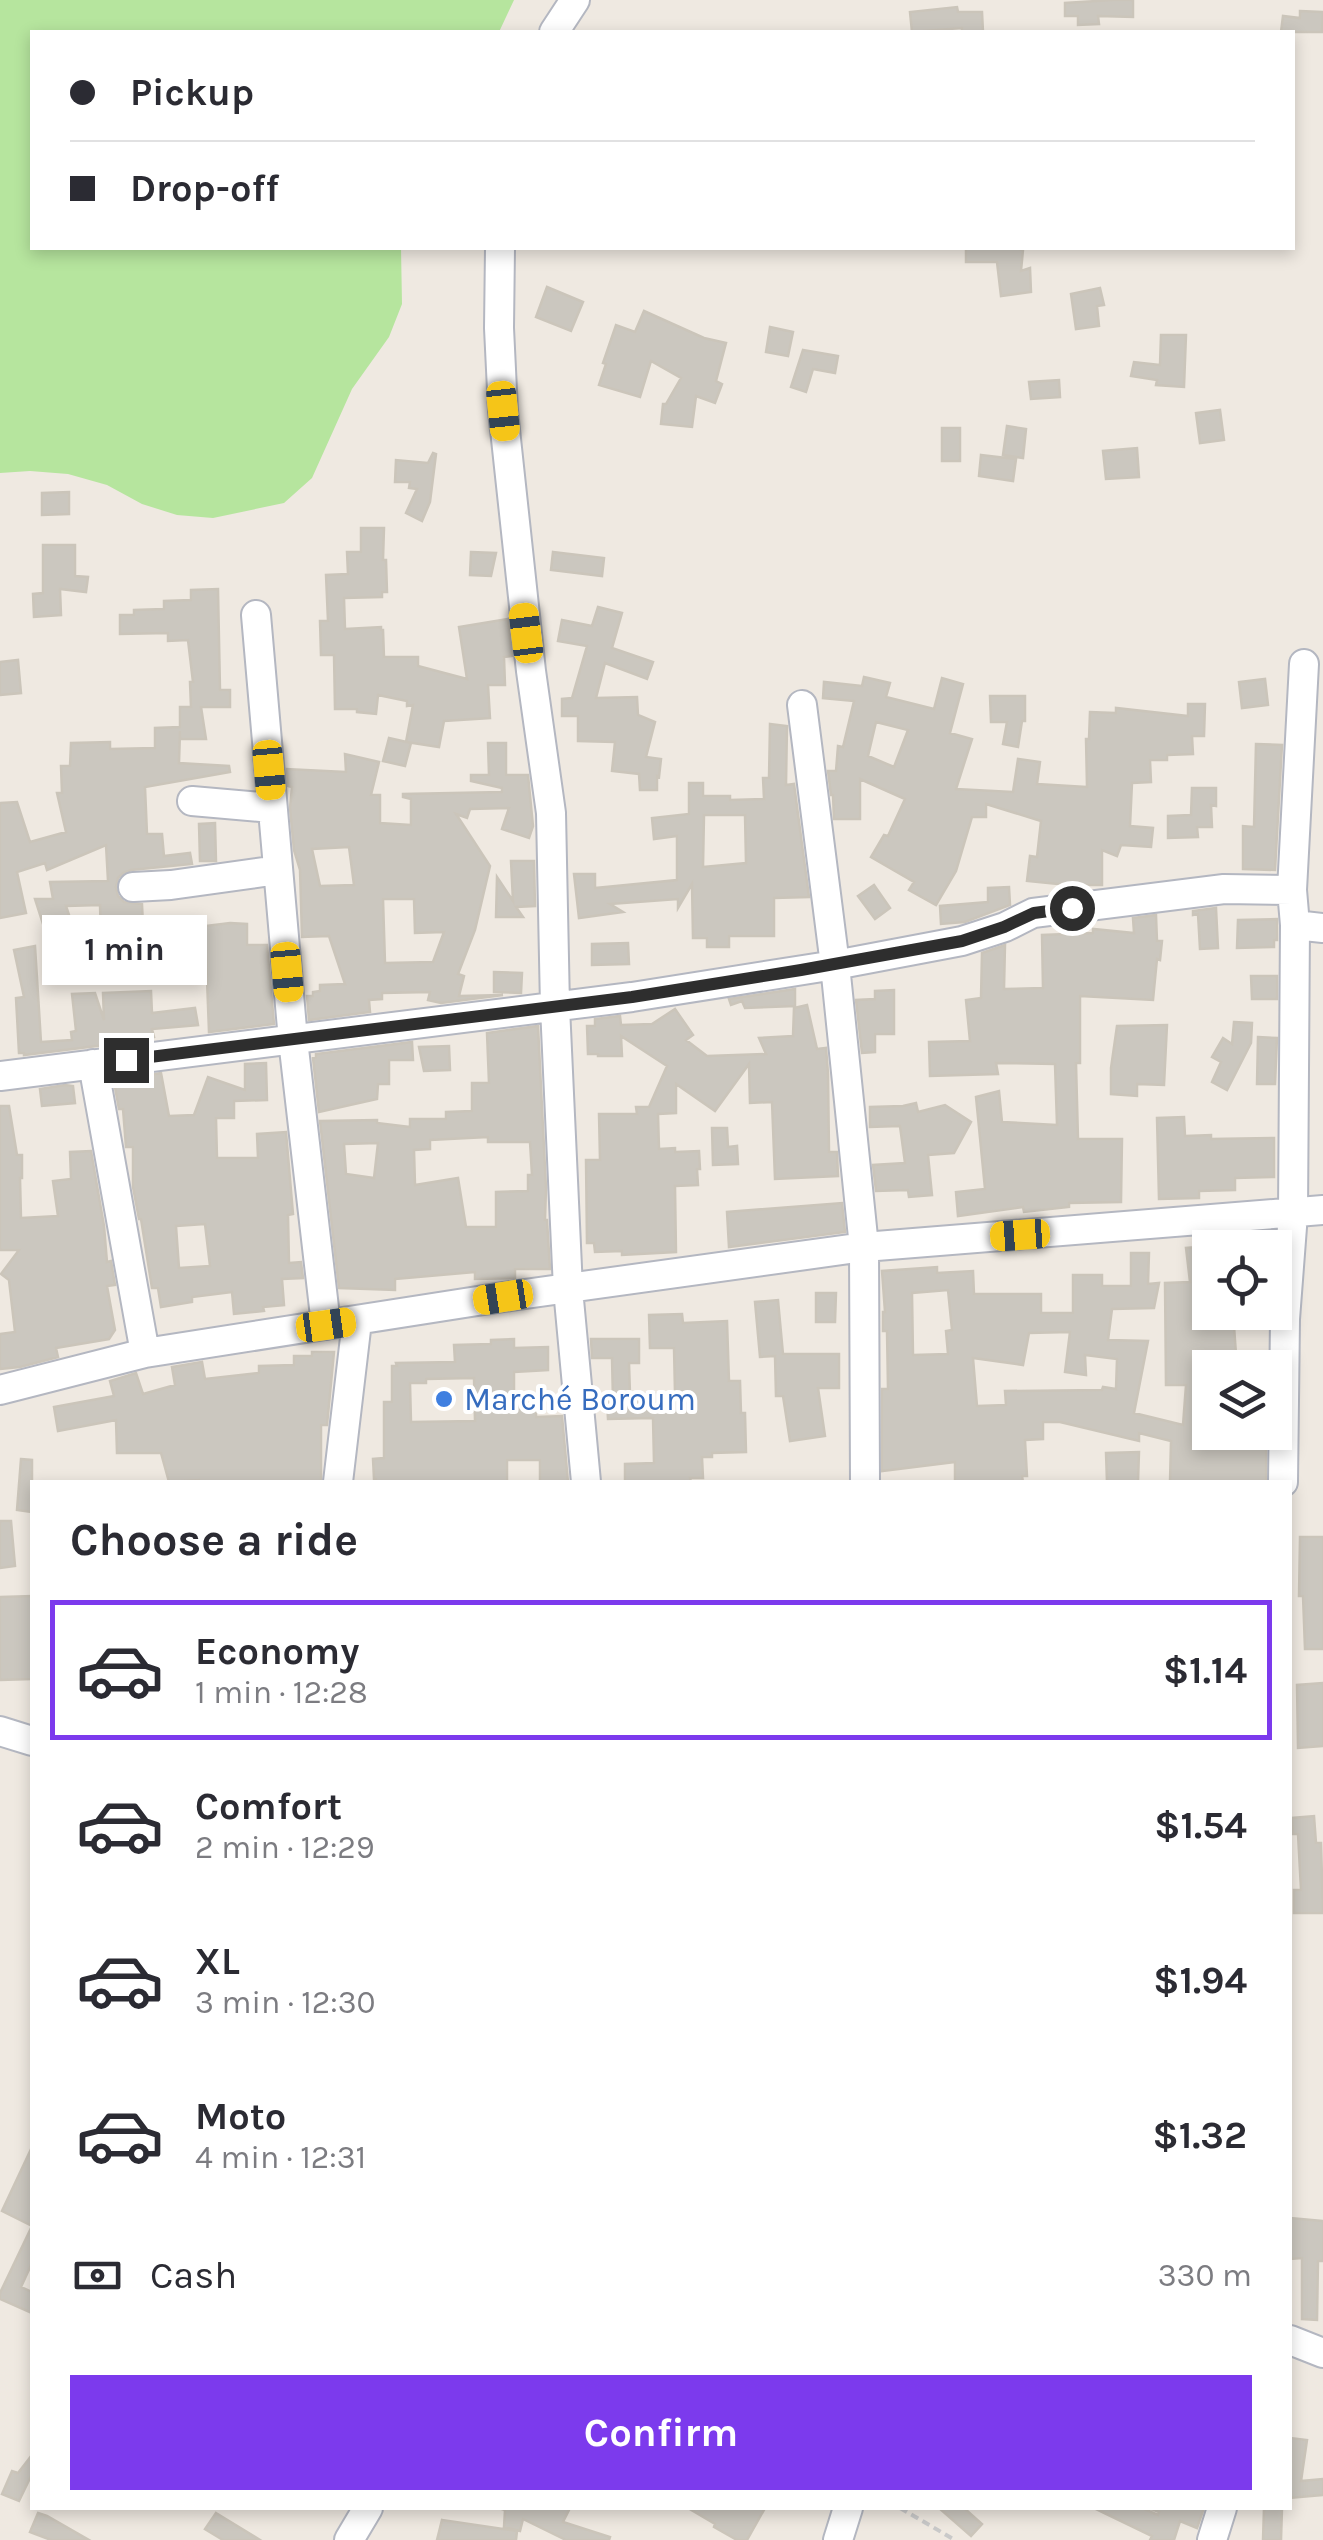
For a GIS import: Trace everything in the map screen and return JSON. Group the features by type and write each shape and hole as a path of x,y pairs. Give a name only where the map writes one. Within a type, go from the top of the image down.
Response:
{"street":[{"path":"555,30 575,0"},
{"path":"500,250 503,411 531,671 551,813 568,1289 586,1480"},
{"path":"256,616 293,1040 326,1325"},
{"path":"1284,1480 1285,1319 1309,926 1292,890 1304,664"},
{"path":"802,705 835,965 864,1247 865,1480"},
{"path":"192,802 272,808"},
{"path":"134,887 172,897 278,870"},
{"path":"0,1076 632,997 835,965 962,941 1034,913 1224,889 1292,890"},
{"path":"93,1064 146,1353"},
{"path":"0,1390 146,1353 864,1247 1323,1210"},
{"path":"338,1480 357,1321"},
{"path":"0,1732 30,1740"},
{"path":"1292,2341 1323,2353"},
{"path":"349,2540 367,2510"},
{"path":"838,2540 847,2510"},
{"path":"1212,2540 1221,2510"}],"path":[{"path":"903,2510 955,2540"}],"green space":[{"path":"0,0 514,0 500,30 30,30 30,250 401,250 402,304 389,337 352,389 312,478 284,503 213,518 177,515 142,504 107,485 68,474 0,473"}],"building":[{"path":"1133,0 1133,17 1098,16 1099,24 1078,25 1078,16 1065,16 1065,3"},
{"path":"957,7 958,12 982,12 983,30 912,30 910,12"},
{"path":"1300,11 1323,12 1322,32 1281,30 1283,16 1300,18"},
{"path":"966,250 1023,250 1021,271 1030,268 1031,292 1001,296 997,262 966,262"},
{"path":"547,287 583,302 571,331 536,317"},
{"path":"1100,288 1104,305 1097,306 1099,326 1076,329 1071,294"},
{"path":"644,311 704,338 726,343 716,381 722,384 715,403 696,396 692,427 661,424 663,404 681,378 651,361 640,397 599,385 616,325 635,332"},
{"path":"770,327 793,332 788,356 766,352"},
{"path":"1161,335 1186,335 1184,387 1156,385 1157,380 1131,376 1134,362 1160,365"},
{"path":"803,350 838,356 835,373 813,369 806,392 791,387"},
{"path":"1059,380 1060,397 1031,399 1029,382"},
{"path":"1220,410 1224,440 1200,443 1196,413"},
{"path":"1007,426 1026,429 1023,458 1003,455"},
{"path":"942,428 960,428 960,461 942,461"},
{"path":"1137,448 1139,477 1106,479 1103,451"},
{"path":"436,454 430,502 422,521 406,513 417,489 409,488 410,482 395,482 396,460 428,463"},
{"path":"981,455 1016,459 1013,481 979,476"},
{"path":"69,492 69,514 42,515 42,493"},
{"path":"361,528 384,528 387,592 382,592 382,597 344,598 345,629 381,627 384,657 418,657 418,666 467,679 459,627 508,619 512,656 504,657 505,685 488,685 490,718 444,721 439,747 406,742 413,705 407,706 407,701 378,695 376,714 335,709 334,655 321,655 320,621 328,621 326,575 348,574 347,552 361,552"},
{"path":"43,545 75,545 75,576 88,577 86,592 60,589 61,615 34,617 33,594 43,593"},
{"path":"471,552 496,553 491,576 470,575"},
{"path":"553,552 604,558 602,576 551,570"},
{"path":"218,589 220,690 230,690 230,707 201,707 206,739 180,739 180,731 179,763 229,766 230,772 145,787 147,834 162,834 164,856 190,853 192,864 131,870 118,878 116,887 124,902 142,904 143,925 166,922 170,955 102,970 100,905 66,906 88,972 63,976 56,923 43,924 35,899 53,899 50,882 108,881 106,845 47,870 45,863 17,872 26,913 0,918 0,803 17,802 30,842 66,832 57,793 62,793 61,766 70,766 71,743 110,742 110,749 155,748 155,728 180,727 180,707 191,707 193,682 188,640 168,641 168,633 120,634 120,615 134,615 134,610 164,609 164,601 191,600 191,590"},
{"path":"598,607 622,613 612,648 653,662 647,679 605,663 596,698 637,697 638,715 655,722 646,757 661,759 657,790 640,790 639,774 612,771 615,742 578,741 578,716 562,716 562,699 572,698 587,646 558,641 562,620 592,626"},
{"path":"18,660 21,693 0,695 0,662"},
{"path":"864,677 890,683 886,697 934,709 942,678 963,684 950,733 972,739 956,789 1013,792 1018,759 1040,762 1037,784 1087,787 1090,712 1116,713 1116,708 1188,716 1188,704 1205,704 1204,736 1192,736 1193,754 1150,760 1151,782 1132,783 1130,826 1153,828 1151,847 1121,845 1117,856 1102,850 1102,885 1027,881 1030,856 1037,857 1041,821 986,804 986,817 972,817 956,871 936,905 909,890 914,882 871,857 884,835 888,836 905,799 860,779 860,819 834,819 828,771 836,771 838,746 843,747 854,701 823,698 824,682 862,686","holes":["876,722 908,730 894,767 868,756"]},
{"path":"1265,679 1268,705 1242,708 1239,682"},
{"path":"990,696 1025,696 1025,721 1018,747 1003,744 1007,722 991,722"},
{"path":"770,724 787,726 786,785 794,784 809,897 774,898 774,936 729,936 729,947 707,947 707,938 693,938 692,884 678,908 678,899 610,904 623,912 579,918 574,874 595,874 595,888 677,880 677,836 654,839 652,818 689,814 689,783 703,783 703,796 764,799 763,778 769,778","holes":["704,815 745,815 746,863 703,867"]},
{"path":"389,738 411,743 405,766 383,761"},
{"path":"488,743 506,743 506,775 528,775 533,826 529,838 502,829 509,808 470,809 467,818 456,814 490,866 475,930 458,974 464,976 459,996 503,995 441,1003 428,1000 430,992 382,993 382,999 369,1000 370,1012 309,1020 307,996 320,991 320,985 345,984 329,936 302,937 300,870 294,850 292,787 288,786 287,769 346,772 345,754 379,762 371,795 380,795 380,823 411,825 411,799 403,794 502,792 502,788 471,781 471,775 489,775","holes":["349,847 354,885 320,886 312,849","383,899 414,899 415,933 444,932 433,962 385,963"]},
{"path":"1256,744 1282,745 1275,870 1243,869 1243,826 1254,827"},
{"path":"1192,788 1216,788 1216,806 1211,805 1212,827 1197,827 1198,837 1168,838 1168,816 1191,815"},
{"path":"215,823 216,861 200,861 199,824"},
{"path":"511,861 534,861 535,906 516,907 523,917 496,917 497,877 513,901"},
{"path":"874,885 890,908 875,919 858,896"},
{"path":"1009,887 1010,905 965,922 941,924 940,906 988,902 988,888"},
{"path":"1216,908 1218,948 1200,949 1198,914 1193,915 1193,911"},
{"path":"1156,915 1157,941 1162,941 1153,1000 1080,996 1080,1063 1076,1063 1078,1139 1122,1139 1121,1202 1069,1203 1069,1207 1024,1212 1023,1207 958,1216 956,1192 985,1189 976,1097 999,1091 1002,1122 1057,1125 1055,1064 996,1063 998,1074 930,1076 929,1042 970,1041 966,1000 981,998 982,953 1005,945 1004,989 1043,988 1042,935 1093,933 1093,929 1134,933 1133,918"},
{"path":"1277,919 1274,947 1237,948 1238,920"},
{"path":"247,924 247,945 267,945 274,1024 209,1032 205,926"},
{"path":"628,943 629,964 592,965 592,944"},
{"path":"35,946 41,1042 72,1040 71,1032 76,1031 72,994 95,993 104,1020 103,993 151,991 152,1013 195,1008 198,1025 152,1029 154,1037 137,1041 19,1053 16,998 24,997 14,950"},
{"path":"494,972 522,973 521,993 494,992"},
{"path":"1251,976 1277,976 1277,999 1252,999"},
{"path":"795,989 795,1006 745,1008 742,1001 731,1005 729,999"},
{"path":"894,990 894,1034 875,1034 875,1052 862,1053 856,1000 875,999 875,991"},
{"path":"807,1005 817,1049 826,1048 829,1152 837,1152 838,1176 775,1179 772,1102 750,1103 749,1064 715,1111 676,1084 676,1113 658,1114 659,1149 699,1151 700,1169 698,1185 675,1186 676,1252 595,1252 594,1243 587,1243 586,1160 600,1160 599,1114 637,1114 636,1107 649,1107 667,1066 621,1036 622,1056 588,1054 587,1026 595,1026 595,1019 620,1016 621,1025 652,1024 675,1009 693,1035 686,1040 707,1056 766,1054 759,1038 793,1036 794,1008"},
{"path":"1234,1022 1252,1023 1251,1043 1227,1090 1212,1082 1221,1062 1212,1057 1223,1038 1232,1044"},
{"path":"1167,1025 1164,1085 1137,1084 1137,1096 1111,1094 1117,1026"},
{"path":"538,1026 550,1269 515,1269 515,1278 475,1279 475,1272 395,1279 395,1290 339,1288 320,1121 377,1120 410,1127 410,1119 446,1119 446,1112 472,1111 472,1083 489,1083 487,1033","holes":["488,1137 488,1142 530,1142 532,1175 528,1175 528,1191 496,1192 496,1227 466,1227 458,1178 415,1185 414,1150 430,1149 430,1140","378,1143 374,1178 346,1174 344,1144"]},
{"path":"1258,1037 1277,1038 1275,1084 1257,1084"},
{"path":"412,1042 413,1060 389,1060 389,1084 378,1084 377,1099 319,1112 313,1058 316,1054"},
{"path":"449,1046 450,1070 424,1071 419,1047"},
{"path":"266,1063 267,1100 234,1101 234,1118 216,1118 217,1158 258,1158 257,1134 286,1132 293,1214 288,1215 289,1263 301,1262 303,1278 282,1279 284,1305 263,1307 264,1311 234,1314 232,1292 192,1297 192,1302 161,1307 158,1288 152,1288 133,1187 133,1147 126,1147 123,1109 119,1109 114,1082 161,1073 169,1116 194,1115 208,1077 245,1090 245,1064","holes":["205,1224 210,1266 179,1268 176,1226"]},
{"path":"73,1086 75,1103 42,1106 40,1089"},
{"path":"916,1103 918,1112 945,1105 971,1122 954,1153 928,1155 932,1195 909,1197 908,1190 876,1191 873,1165 905,1163 900,1126 870,1127 870,1107"},
{"path":"0,1106 9,1106 17,1155 22,1155 21,1218 58,1216 53,1181 71,1179 70,1152 91,1151 107,1262 111,1261 115,1285 107,1286 115,1330 109,1339 56,1348 58,1357 0,1369 0,1334 15,1332 9,1280 1,1274 19,1250 0,1250"},
{"path":"1184,1117 1185,1136 1274,1138 1274,1177 1235,1178 1235,1190 1199,1191 1199,1198 1159,1199 1157,1118"},
{"path":"712,1128 727,1128 728,1147 737,1146 738,1164 713,1165"},
{"path":"842,1203 845,1232 729,1247 727,1212"},
{"path":"1186,1248 1192,1248 1192,1330 1234,1330 1236,1350 1192,1350 1192,1450 1266,1450 1266,1480 1170,1480 1171,1441 1139,1433 1139,1441 1060,1422 1043,1422 1043,1439 1025,1440 1027,1476 1022,1476 1023,1480 955,1480 955,1462 882,1471 882,1389 888,1389 882,1271 937,1267 937,1273 973,1271 974,1294 1041,1294 1041,1313 1073,1313 1073,1275 1102,1275 1102,1286 1131,1286 1131,1253 1149,1253 1148,1284 1159,1283 1154,1308 1112,1309 1108,1340 1148,1341 1134,1413 1183,1425 1186,1385 1166,1385 1165,1283 1190,1282","holes":["948,1290 952,1330 946,1331 948,1354 913,1355 912,1293","1070,1332 1065,1372 1086,1375 1085,1355 1117,1359 1116,1389 1005,1391 1006,1405 977,1406 973,1358 1023,1365 1029,1333"]},
{"path":"816,1293 836,1293 835,1322 816,1322"},
{"path":"778,1300 783,1354 839,1354 839,1388 818,1388 825,1436 790,1441 783,1396 776,1396 775,1356 760,1357 755,1302"},
{"path":"682,1314 683,1323 727,1321 729,1381 740,1381 746,1452 702,1457 703,1478 625,1480 625,1464 654,1463 653,1418 608,1419 607,1401 613,1401 612,1358 592,1358 591,1339 639,1339 639,1363 629,1363 630,1394 675,1393 674,1348 650,1348 649,1315"},
{"path":"514,1339 514,1348 548,1347 548,1370 514,1372 514,1404 536,1404 536,1417 562,1416 568,1480 540,1480 540,1460 507,1460 507,1480 374,1479 373,1459 384,1458 384,1402 392,1402 392,1366 455,1362 454,1345 491,1344 491,1340","holes":["474,1378 475,1421 411,1422 410,1383"]},
{"path":"312,1352 334,1352 327,1425 321,1425 321,1480 168,1480 161,1453 117,1453 116,1420 58,1431 54,1407 114,1396 110,1381 136,1373 143,1394 175,1385 172,1367 202,1362 205,1379 259,1373 259,1366 294,1365 294,1356 312,1356"},
{"path":"1139,1452 1138,1480 1107,1480 1106,1453"},
{"path":"21,1459 32,1460 30,1512 17,1510"},
{"path":"0,1521 11,1521 15,1566 0,1568"},
{"path":"1300,1537 1323,1537 1323,1649 1305,1649 1303,1596 1299,1596"},
{"path":"30,1596 30,1679 0,1680 0,1597"},
{"path":"1323,1683 1323,1746 1298,1748 1297,1685"},
{"path":"1314,1816 1316,1843 1321,1843 1323,1913 1294,1913 1294,1890 1301,1890 1298,1834 1293,1834 1292,1818"},
{"path":"30,2151 30,2225 2,2211"},
{"path":"1292,2218 1323,2221 1317,2320 1302,2319 1302,2258 1292,2259"},
{"path":"30,2230 30,2267 21,2287 30,2291 30,2312 0,2299"},
{"path":"1292,2438 1307,2440 1301,2481 1323,2479 1323,2495 1292,2498"},
{"path":"30,2458 30,2478 19,2501 2,2494 12,2471 18,2473"},
{"path":"505,2510 569,2510 563,2522 610,2537 566,2540 523,2519 520,2531 504,2527"},
{"path":"691,2510 764,2510 747,2540 737,2540 714,2527"},
{"path":"941,2510 966,2510 982,2524 971,2536"},
{"path":"1098,2510 1147,2510 1158,2515 1154,2510 1203,2510 1197,2528 1180,2521 1174,2540 1150,2540 1152,2536"},
{"path":"1264,2510 1282,2510 1281,2540 1263,2540"},
{"path":"38,2513 89,2540 51,2540 30,2532"},
{"path":"216,2513 260,2540 223,2540 205,2529"},
{"path":"442,2520 517,2531 516,2540 437,2540"}],"place":[{"name":"Marché Boroum","path":"444,1399"}],"route":[{"path":"126,1060 632,997 801,970 962,941 1034,913 1072,908"}]}
